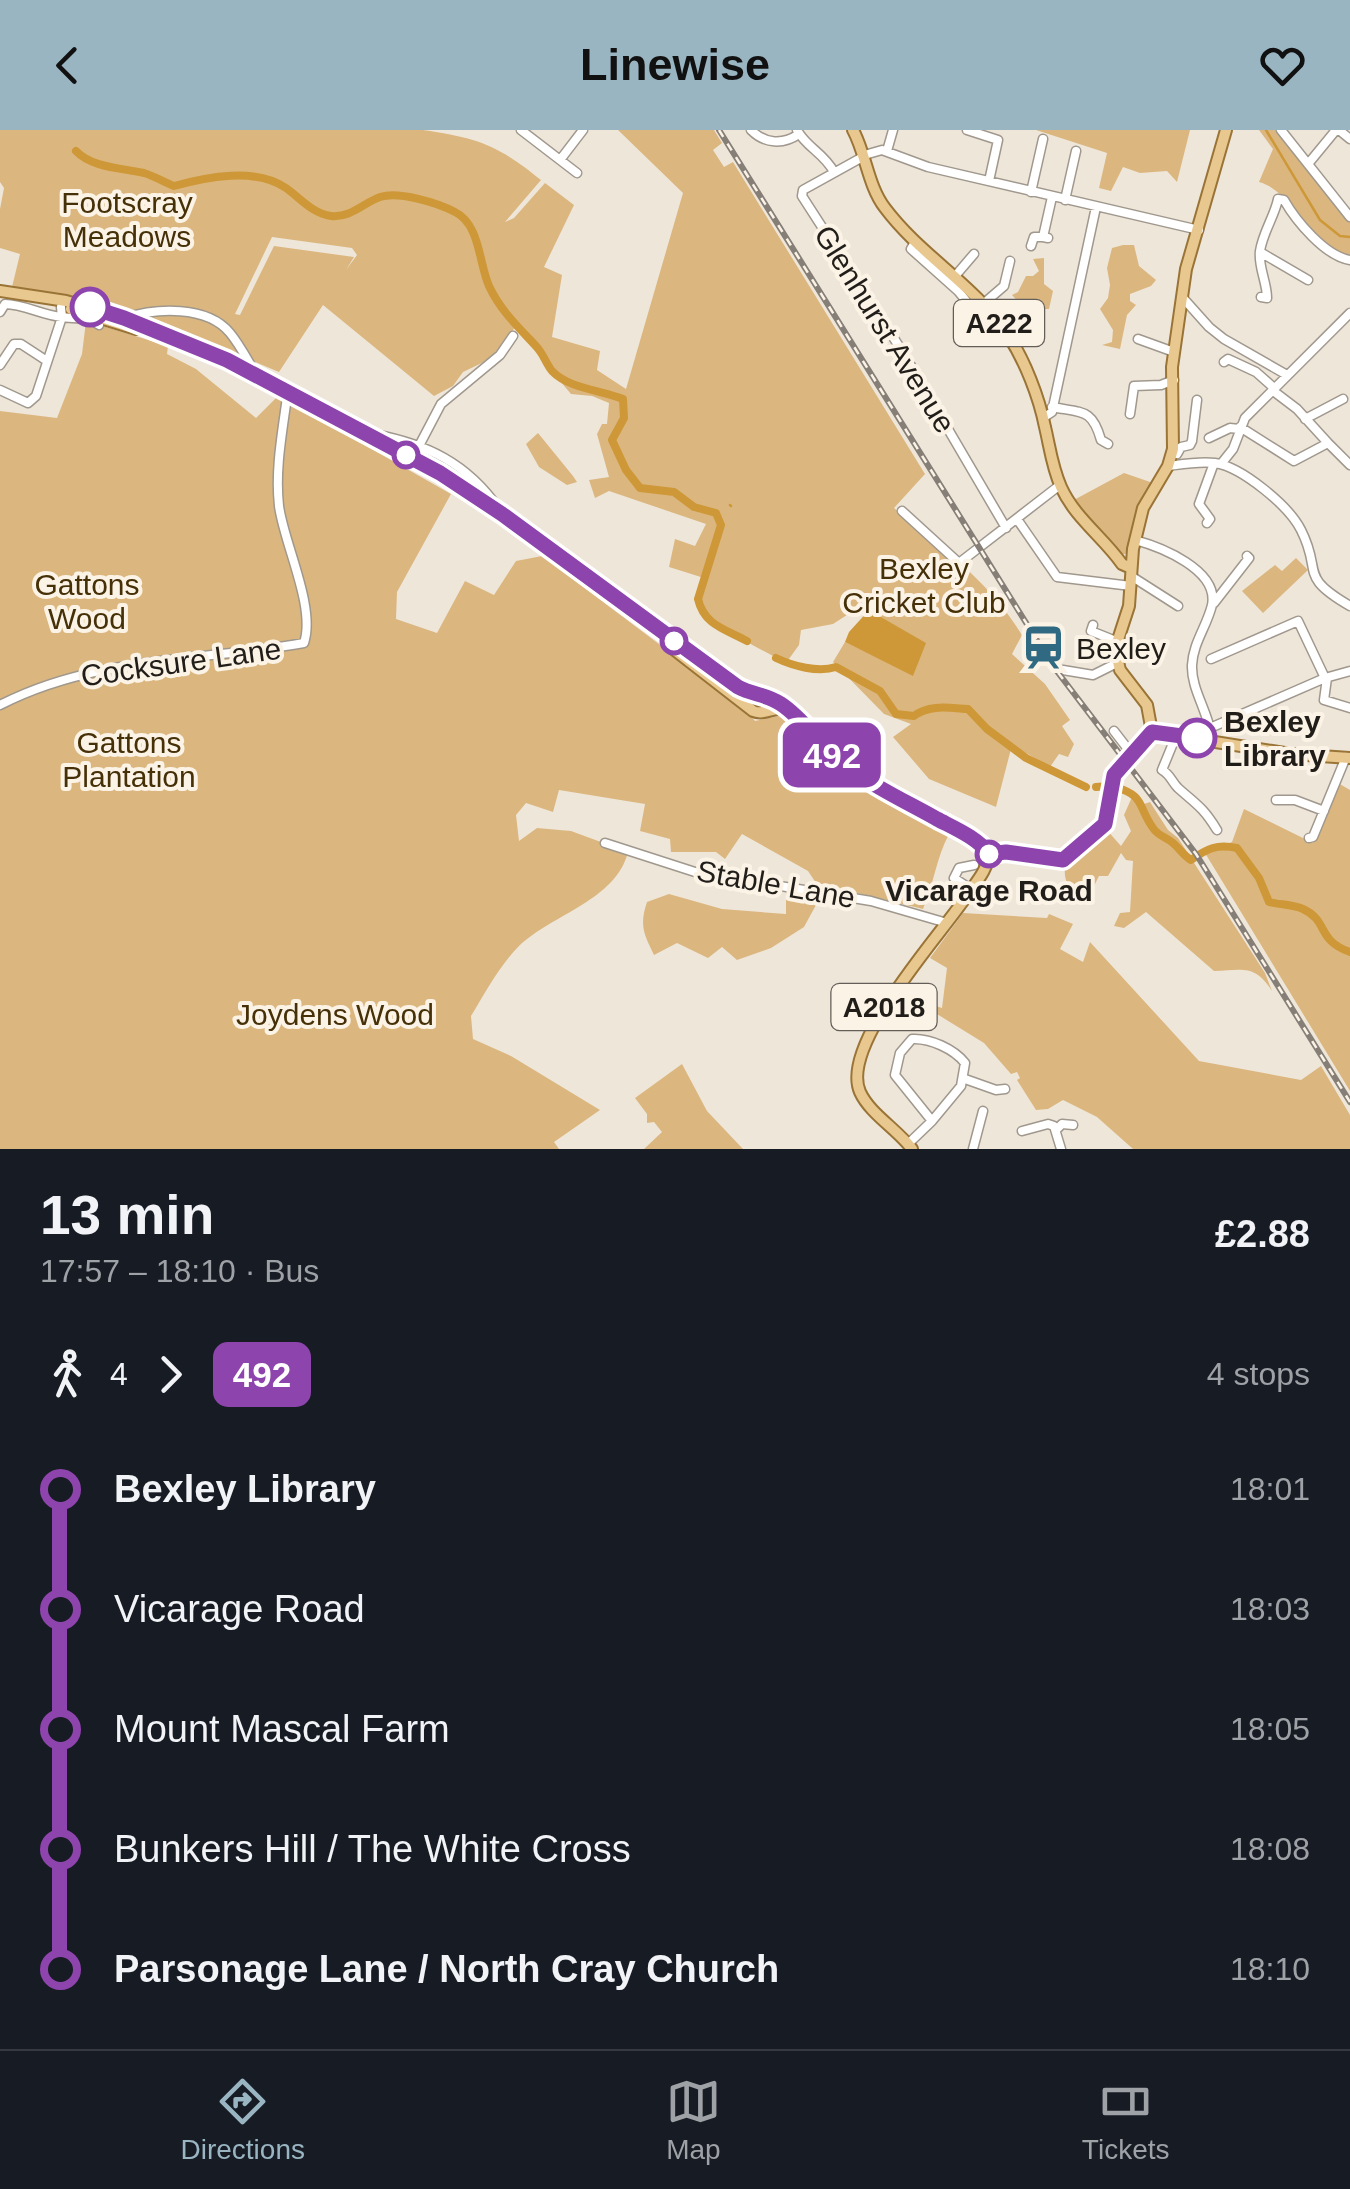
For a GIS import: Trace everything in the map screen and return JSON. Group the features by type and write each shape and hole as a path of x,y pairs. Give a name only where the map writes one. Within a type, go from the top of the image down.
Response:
{"main road":[{"name":"A222","path":"853,130 881,203 916,242 956,275 1004,330 1023,364 1043,418 1060,485 1077,514 1131,573"},
{"path":"1152,732 1147,706 1117,663 1116,641 1127,612 1134,540 1142,508 1175,452 1174,352 1188,262 1226,130"},
{"path":"0,294 150,333 237,371 423,470 484,508 756,713 774,708 788,710"},
{"path":"0,294 66,302 124,318 256,374 440,473 738,687 763,695 788,710 833,756 867,781 953,828 989,854 1006,852 1062,860 1105,824 1119,768 1152,732"},
{"path":"751,709 750,699 763,695"},
{"path":"763,695 770,704 766,712"},
{"path":"1152,732 1176,736 1210,734 1291,754 1348,758"},
{"name":"A2018","path":"910,1146 868,1104 858,1088 859,1061 882,1010 971,890 988,864 989,854"}],"street":[{"path":"520,130 577,173"},
{"path":"560,160 583,130"},
{"path":"751,130 774,142 785,142 798,132 810,148 825,156 834,172"},
{"path":"894,130 888,151 928,167 1199,230"},
{"path":"967,130 998,140 988,181"},
{"path":"1281,130 1350,217"},
{"path":"1308,164 1338,130 1350,139"},
{"path":"1032,192 1043,139"},
{"name":"Glenhurst Avenue","path":"888,151 876,151 834,172 804,188 802,196 904,354 1006,528"},
{"path":"1065,200 1076,151"},
{"path":"1032,246 1035,236 1046,237 1052,196"},
{"path":"1265,300 1260,252 1280,198 1340,258 1350,260"},
{"path":"1043,418 1049,416 1052,407 1096,207"},
{"path":"916,242 911,250 959,291 993,333 1004,330"},
{"path":"1260,252 1305,280"},
{"path":"956,275 974,254"},
{"path":"983,304 1004,286 1010,261"},
{"path":"1183,298 1208,328 1286,376"},
{"path":"0,312 10,303 62,312 99,325"},
{"path":"124,318 174,311 218,322 229,331 256,374"},
{"path":"0,390 32,401 62,312"},
{"path":"1207,523 1210,519 1198,504 1217,463 1233,448 1244,418 1350,313"},
{"path":"420,444 441,404 500,356 513,336"},
{"path":"1138,339 1174,352"},
{"path":"0,364 14,344 21,344 47,361"},
{"path":"1224,362 1242,361 1350,465"},
{"path":"1130,414 1134,386 1161,385 1174,380"},
{"name":"Cocksure Lane","path":"0,704 29,690 110,667 304,643 300,582 280,508 278,464 286,397"},
{"path":"1306,419 1343,398"},
{"path":"1186,463 1175,452 1190,445 1197,400"},
{"path":"1052,407 1090,415 1104,444"},
{"path":"1212,435 1240,428 1296,462 1328,443"},
{"path":"364,432 420,444 470,476 502,514"},
{"path":"1168,466 1217,463 1275,498 1301,530 1316,582 1350,606"},
{"path":"902,511 959,563 1060,485"},
{"path":"1017,519 1057,577 1131,573 1178,606"},
{"path":"1134,540 1156,547 1196,570 1216,592"},
{"path":"1249,558 1216,592 1196,646 1192,669 1210,734 1326,678 1350,671"},
{"path":"1211,659 1298,621 1326,678 1324,700 1350,708"},
{"path":"1092,625 1091,630 1116,641"},
{"path":"1063,670 1093,675 1117,663"},
{"path":"1114,731 1131,753"},
{"path":"1176,736 1162,770 1168,772 1177,788 1199,802 1217,830"},
{"path":"1309,838 1314,837 1348,758"},
{"path":"1276,800 1296,800 1324,811"},
{"name":"Stable Lane","path":"605,843 695,872 843,896 922,913 947,923"},
{"path":"971,890 952,881 959,868 974,866"},
{"path":"910,1146 954,1097 964,1079 965,1064 957,1054 926,1039 912,1039 896,1065 896,1075 932,1121"},
{"path":"964,1079 996,1090 1005,1089"},
{"path":"973,1149 984,1110"},
{"path":"1022,1130 1048,1124 1057,1129 1061,1149"},
{"path":"1057,1129 1062,1124 1074,1126"}],"green space":[{"path":"0,130 423,130 473,140 499,151 541,180 505,222 514,218 545,183 574,205 544,267 562,275 552,337 600,351 597,370 626,389 683,193 618,130 714,130 722,143 713,150 724,167 733,162 925,474 894,508 964,566 1009,616 1022,635 1012,654 1045,684 1070,720 1062,726 1074,744 1068,757 1059,754 1050,767 1012,745 996,807 929,779 893,737 911,724 884,714 833,662 845,642 913,675 925,643 869,610 867,602 833,624 801,630 799,645 786,663 706,620 698,599 704,578 669,567 675,539 695,546 706,524 609,491 595,498 589,480 609,477 597,434 602,424 607,424 609,403 571,394 516,329 521,329 517,322 507,343 488,360 463,372 453,386 434,396 323,305 279,372 137,316 201,312 198,310 174,306 127,313 67,296 12,287 20,254 0,248 4,188 0,182","holes":["272,237 352,248 357,255 346,270 354,257 274,246 240,315 235,314"]},
{"path":"1036,130 1190,130 1177,182 1167,171 1140,173 1123,167 1111,191 1099,188 1107,153"},
{"path":"1259,130 1277,130 1350,220 1350,258 1325,243 1282,196 1259,182 1273,149"},
{"path":"1134,245 1139,266 1156,280 1130,294 1130,301 1136,305 1127,315 1120,349 1102,345 1112,342 1113,330 1100,309 1108,298 1107,268 1112,248"},
{"path":"1044,258 1044,284 1053,291 1049,309 1038,309 1043,318 1040,333 1035,326 1039,319 1032,317 1012,295 1018,292 1026,276 1039,271 1033,259"},
{"path":"86,321 168,346 167,354 196,369 256,418 278,396 451,494 397,592 396,619 437,633 465,581 494,595 516,561 542,556 744,708 755,721 783,715 850,778 949,834 923,909 816,883 808,871 742,834 725,859 716,852 671,852 670,839 640,831 645,804 559,790 553,812 526,803 516,815 519,841 537,828 571,831 628,852 611,882 519,946 471,1016 473,1039 511,1056 600,1110 554,1142 559,1149 0,1149 0,411 57,418 82,354"},
{"path":"538,433 577,482 567,485 539,467 526,444"},
{"path":"1124,473 1153,483 1128,553 1121,555 1072,501"},
{"path":"1296,558 1308,570 1263,613 1242,591 1275,565 1282,571"},
{"path":"1338,783 1350,790 1350,1091 1205,853 1232,842 1244,809 1313,843"},
{"path":"1132,797 1141,805 1150,802 1178,838 1265,973 1272,991 1254,973 1214,971 1146,912 1124,928 1114,926 1120,913 1130,912 1133,861 1126,860 1121,853 1108,876 1099,876 1085,904 1072,892 1066,882 1065,864 1103,832 1106,835 1106,829 1121,846 1131,831 1124,815"},
{"path":"786,889 822,894 804,927 771,948 737,960 722,947 708,958 677,943 654,955 645,935 643,917 647,902 669,894 722,909 786,914"},
{"path":"963,913 1047,918 1049,914 1073,924 1060,949 1083,962 1090,942 1199,1061 1301,1080 1321,1066 1350,1115 1350,1149 1133,1149 1097,1117 1063,1100 1048,1109 1036,1110 1017,1080 1017,1072 1011,1074 984,1043 919,1003 942,1008 947,968 930,958"},
{"path":"682,1064 707,1111 743,1149 644,1149 662,1132 654,1122 647,1123 647,1114 635,1098"}],"shaded area":[{"path":"869,610 926,643 913,676 845,642"}],"waterway":[{"path":"1266,130 1320,220 1340,236 1350,237"},
{"path":"76,151 99,164 144,173 174,186 216,177 260,178 286,188 324,215 338,216 388,196 418,199 455,212 474,235 493,295 552,371 576,385 623,399 624,418 612,440 626,470 640,488 674,492 694,507 716,513 721,525 698,599 710,621 747,641"},
{"path":"776,658 806,668 836,667 880,691 896,714 914,716 940,708 968,709 987,729 1026,758 1086,787"},
{"path":"1096,787 1108,786"},
{"path":"1115,787 1132,794 1155,831 1191,860 1213,848 1237,848 1259,878 1269,902 1299,907 1311,914 1332,942 1350,952"}],"railway":[{"path":"719,130 1053,666 1196,854 1350,1102"}],"bus line":[{"name":"492","path":"90,307 227,360 463,488 738,687 780,703 833,756 867,781 953,828 989,854 1006,852 1063,860 1108,820 1114,775 1152,732 1197,738"}],"place":[{"name":"Bexley","path":"1043,648"},
{"name":"Bexley Library","path":"1197,738"},
{"name":"Vicarage Road","path":"989,854"}],"park label":[{"name":"Footscray Meadows","path":"127,219"},
{"name":"Bexley Cricket Club","path":"924,585"},
{"name":"Gattons Wood","path":"87,601"},
{"name":"Gattons Plantation","path":"129,759"},
{"name":"Joydens Wood","path":"335,1014"}]}
